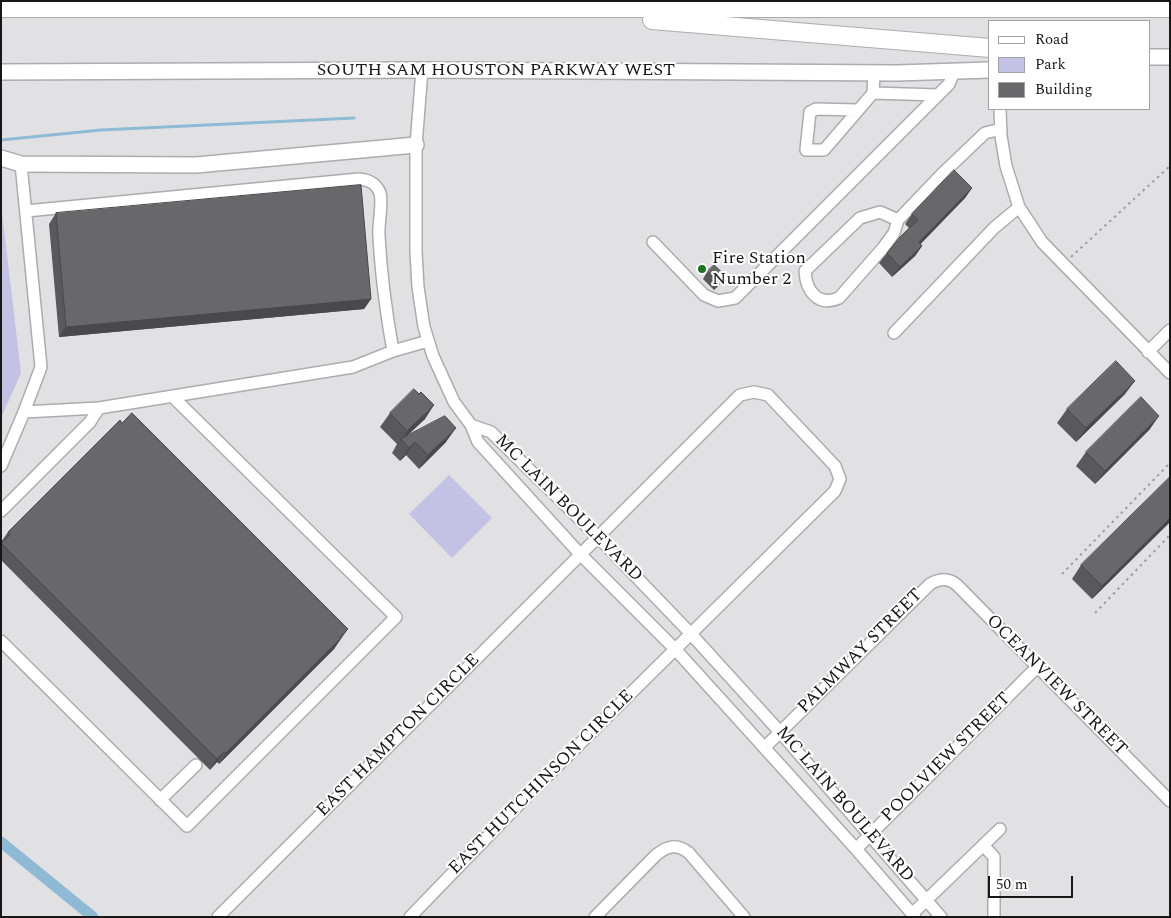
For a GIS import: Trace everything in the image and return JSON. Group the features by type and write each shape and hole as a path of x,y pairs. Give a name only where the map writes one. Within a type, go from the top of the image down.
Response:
{"highway":[{"path":"1,8 530,10 1170,8"},
{"path":"530,10 988,48"}],"main road":[{"path":"1151,57 1170,57"},
{"name":"SOUTH SAM HOUSTON PARKWAY WEST","path":"1,72 422,70 874,73 988,70"},
{"path":"1,158 21,164 196,165 416,145"}],"street":[{"path":"422,70 416,145 416,252 418,287 424,327 443,382 454,402 472,425"},
{"path":"654,242 704,295 718,300 735,298 949,84 954,72"},
{"path":"857,110 812,110 810,112 806,150 824,150 873,93 874,73"},
{"path":"873,93 938,95"},
{"path":"1000,110 1006,166 1019,206 1042,242 1063,266 1170,373"},
{"path":"898,220 880,212 860,218 805,271 806,283 812,293 821,301 832,301 839,298 883,248 894,233 898,220 942,174 985,133 1001,129"},
{"path":"1,466 41,367 21,164"},
{"path":"26,211 359,179 368,180 376,186 381,195 378,233 382,288 393,351"},
{"path":"894,333 994,228 1019,206"},
{"path":"1148,352 1170,330"},
{"path":"24,412 99,408 353,366 393,351 428,341"},
{"name":"EAST HAMPTON CIRCLE","path":"221,916 740,395 754,392 768,395 809,439"},
{"path":"1,641 187,826 396,617 172,396"},
{"path":"1,511 90,422 99,408"},
{"name":"MC LAIN BOULEVARD","path":"472,425 490,432 598,537 691,634 780,732 941,917"},
{"name":"MC LAIN BOULEVARD","path":"472,425 478,442 580,554 675,649 765,747 913,915"},
{"name":"EAST HUTCHINSON CIRCLE","path":"410,917 526,797 835,491 840,479 835,466 809,439"},
{"path":"516,484 530,471"},
{"name":"OCEANVIEW STREET","path":"938,580 954,582 1170,802"},
{"name":"PALMWAY STREET","path":"765,747 930,584 938,580"},
{"name":"POOLVIEW STREET","path":"856,849 1037,667"},
{"path":"160,800 196,765"},
{"path":"913,915 1000,829"},
{"path":"983,845 994,857 994,917"},
{"path":"595,917 661,851 669,847 679,846 689,853 744,917"}],"path":[{"path":"1063,266 1170,166"},
{"path":"1062,574 1170,463"},
{"path":"1095,613 1170,535"}],"green space":[{"path":"1,204 21,373 1,418"},
{"path":"449,475 492,518 452,558 409,514"}],"building":[{"path":"954,170 972,188 919,242 922,246 900,267 887,253 918,220 912,214"},
{"path":"361,185 371,299 66,327 56,213"},
{"path":"714,265 726,276 719,283 707,272"},
{"path":"1116,361 1135,381 1086,428 1067,409"},
{"path":"414,389 419,394 421,392 434,405 407,431 390,413"},
{"path":"1141,397 1159,416 1105,471 1086,452"},
{"path":"132,413 348,629 226,753 224,752 217,759 1,543 10,535 8,532 120,420 122,423"},
{"path":"445,416 456,428 428,455 415,442 409,448 401,439"},
{"path":"1170,477 1170,518 1102,586 1081,565"}],"waterway":[{"path":"1,140 101,130 354,118"},
{"path":"1,842 93,917"}],"place":[{"name":"Fire Station Number 2","path":"702,269"}]}
